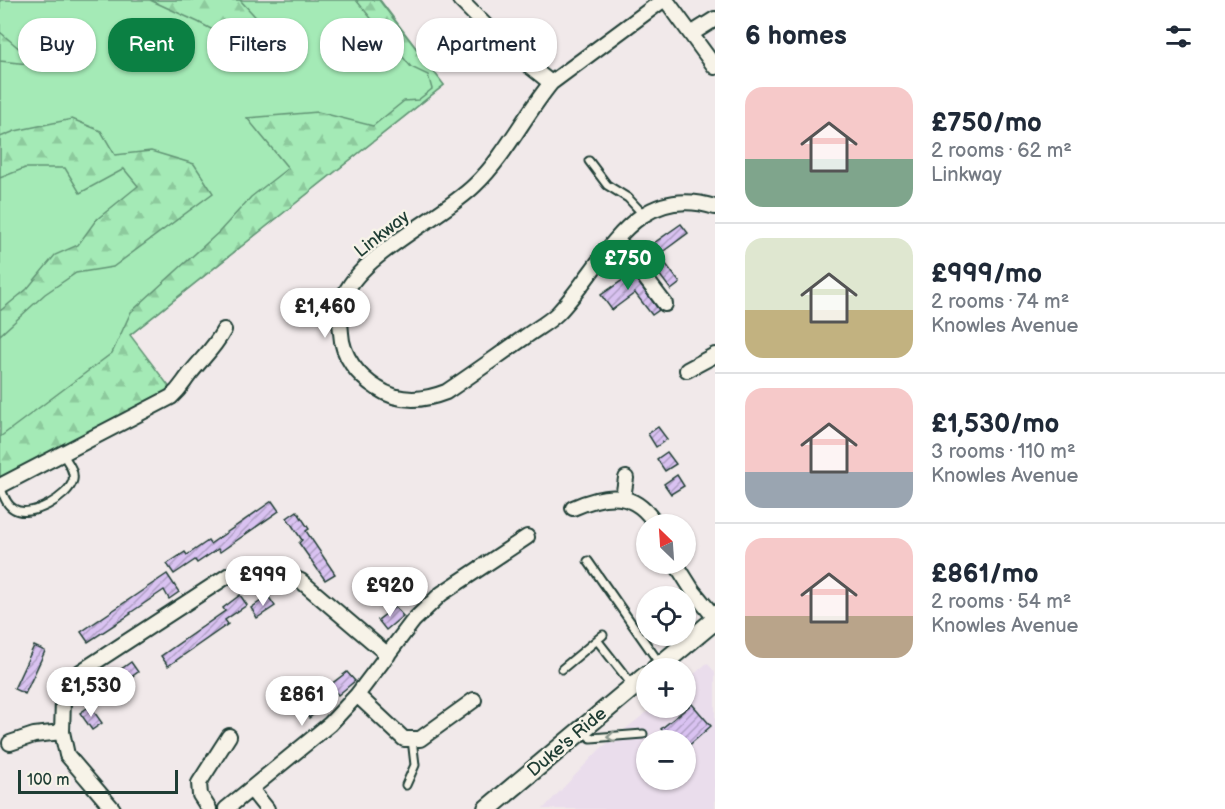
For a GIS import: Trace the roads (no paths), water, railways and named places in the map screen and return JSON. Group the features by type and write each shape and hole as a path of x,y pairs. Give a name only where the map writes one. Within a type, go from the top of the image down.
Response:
{"main road":[{"name":"Duke's Ride","path":"668,658 715,619"},
{"name":"Duke's Ride","path":"487,809 636,685"}],"street":[{"path":"461,0 513,52 551,83"},
{"path":"665,0 715,67"},
{"name":"Linkway","path":"665,0 551,83 492,169 466,194 374,260 348,289 341,305 341,339 345,353 354,367 377,389 404,399 427,400 446,392 557,314 632,221 653,208 676,201 702,203 715,207"},
{"path":"692,34 715,19"},
{"path":"616,240 636,259 646,279 665,304"},
{"path":"0,486 171,397 214,348 224,330"},
{"path":"687,370 715,355"},
{"path":"623,498 626,478"},
{"path":"573,508 601,497 623,498 636,503 646,514"},
{"path":"226,809 330,724 357,695 412,621 441,594 527,537"},
{"path":"113,809 67,755 62,732 63,701 74,676 224,579 248,570 275,571 301,581 388,655"},
{"path":"682,574 715,619"},
{"path":"357,695 404,740 420,739 474,700"},
{"path":"10,743 34,735 62,732"},
{"path":"209,809 200,795 199,783 229,736"},
{"path":"250,789 267,809"}],"lane":[{"path":"589,161 607,185 628,198 643,214"},
{"path":"0,486 8,503 20,512 29,512 54,501 69,488 73,480 72,470 63,454"},
{"path":"588,561 640,658"},
{"path":"562,669 603,635"},
{"path":"597,640 636,666"},
{"path":"582,730 591,738 636,735"},
{"path":"406,785 415,765 412,739"}]}
